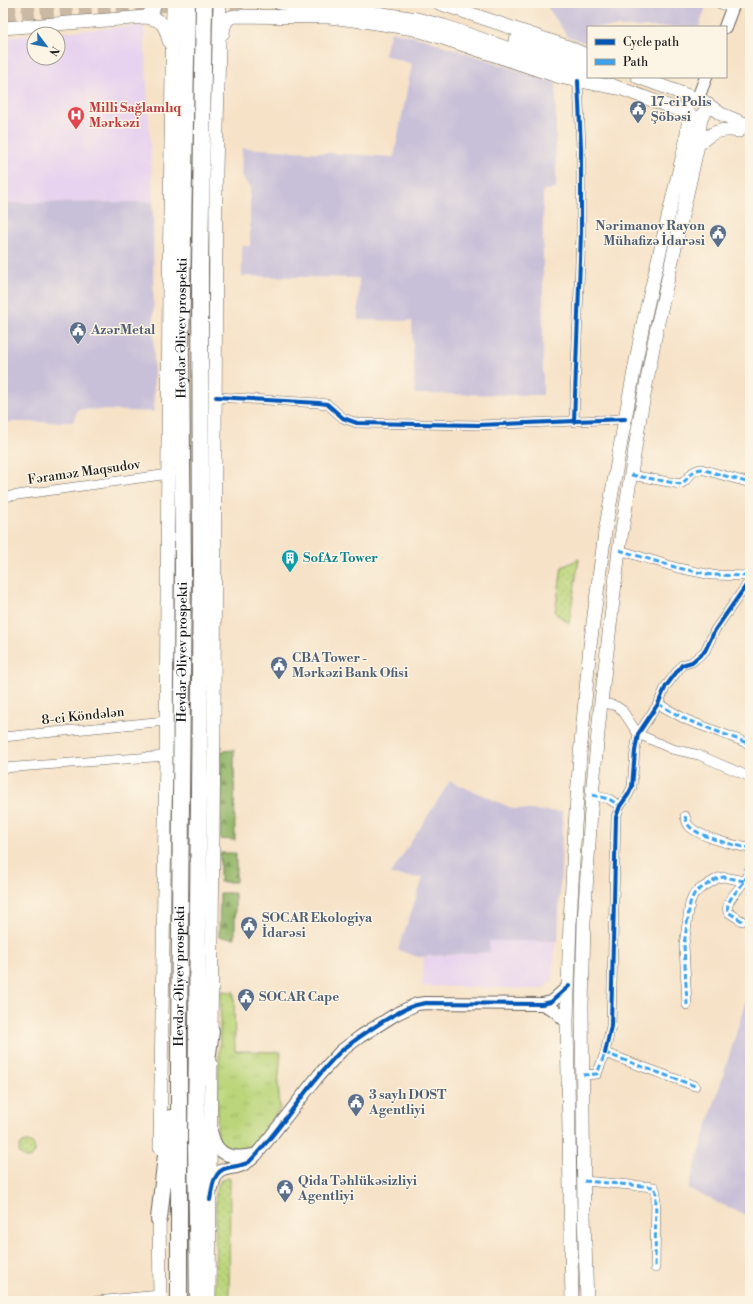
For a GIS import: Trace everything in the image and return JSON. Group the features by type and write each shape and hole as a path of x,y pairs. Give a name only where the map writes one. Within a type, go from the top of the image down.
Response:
{"highway":[{"name":"Heydər Əliyev prospekti","path":"179,1301 179,1039 184,565 181,352 187,3"},
{"name":"Heydər Əliyev prospekti","path":"198,1301 196,1139 201,574 200,267 204,3"},
{"path":"196,1139 211,1031"},
{"path":"159,1219 179,1039"}],"main road":[{"path":"146,17 153,10 155,3"},
{"path":"160,1298 159,1219 166,756 169,283 173,3"},
{"path":"209,1301 216,397 216,170 220,3"},
{"path":"279,3 364,10 417,19 444,26 585,78 618,88 721,114 746,131"},
{"path":"373,3 399,7 446,18 564,57 587,63"},
{"path":"439,3 568,47 587,56"},
{"path":"248,4 254,11 263,15"},
{"path":"219,46 225,24 229,18 235,16 263,15 329,17 414,29 560,77 585,78"},
{"path":"4,28 146,17 159,21 163,24 172,51"},
{"path":"640,78 696,108"},
{"path":"587,1301 584,1215 582,1008 584,922 592,795 601,702 619,550 630,475 657,327 698,144 696,108"},
{"path":"572,1301 567,1022 570,922 580,755 590,646 605,532 625,420 644,324 686,141 696,108"},
{"path":"698,144 714,132 728,129 746,131"},
{"path":"644,324 657,327"},
{"path":"570,922 584,922"},
{"path":"571,1215 584,1215"}],"street":[{"path":"718,3 733,6 725,26"},
{"path":"574,422 581,233 581,147 585,78"},
{"path":"696,108 706,78"},
{"path":"216,397 327,404 342,418 357,423 479,425 625,420"},
{"path":"630,475 680,484 686,481 690,474 695,470 701,469 750,483"},
{"name":"Fəraməz Maqsudov","path":"3,496 168,474"},
{"path":"619,550 678,568 712,575 750,576"},
{"path":"583,1075 597,1074 605,1053 611,1026 616,818 620,806 632,787 638,734 658,704 666,686 682,665 692,662 705,651 715,630 750,580"},
{"path":"601,702 616,706 622,710 638,734 672,749 699,755 750,777"},
{"path":"658,704 687,720 750,744"},
{"name":"8-ci Köndələn","path":"3,737 166,721"},
{"path":"3,768 166,756"},
{"path":"592,795 609,799 620,806"},
{"path":"685,816 688,825 699,833 737,846 750,848"},
{"path":"742,921 728,912 727,907 730,900 744,881 750,868"},
{"path":"687,1005 684,946 690,903 694,894 700,888 718,878 724,877 744,881"},
{"path":"210,1200 213,1183 218,1173 226,1168 238,1167 249,1162 319,1075 342,1051 378,1025 407,1008 417,1004 445,1002 542,1004 551,1002 569,986"},
{"path":"542,1004 554,1010 567,1022"},
{"path":"605,1053 695,1086"},
{"path":"210,1127 216,1147 224,1154 236,1157 256,1155"},
{"path":"584,1181 654,1187 656,1192 655,1268"},
{"path":"96,1301 160,1298"}],"shaded area":[{"path":"545,3 696,3 706,7 699,26 587,26 587,44 567,36"},
{"name":"Milli Sağlamlıq Mərkəzi","path":"144,25 153,202 3,203 3,37 26,36 26,66 66,66 66,32"},
{"path":"391,31 427,40 556,83 556,189 543,190 543,395 415,394 412,321 358,320 359,278 242,276 242,246 250,246 250,188 241,175 242,148 394,157 412,64 384,55"},
{"name":"AzərMetal","path":"153,202 154,412 78,409 73,422 3,422 3,203"},
{"path":"450,781 514,809 563,812 558,941 489,941 490,952 418,957 398,950 423,878 390,875"},
{"path":"489,941 555,941 553,980 542,989 422,986 424,957 489,952"},
{"path":"750,988 750,1217 688,1189"}],"green space":[{"path":"579,559 569,623 555,613 562,567"},
{"path":"234,750 235,840 220,839 221,751"},
{"path":"220,853 236,853 236,882 220,882"},
{"path":"220,893 235,893 235,938 219,937"},
{"path":"221,991 234,992 235,1051 281,1052 278,1083 280,1108 254,1143 244,1151 224,1147 217,1136"},
{"path":"24,1142 30,1142 35,1147 33,1156 30,1158 24,1158 19,1153 19,1147"},
{"path":"230,1178 229,1301 215,1301 216,1190 221,1180"}],"tunnel":[{"path":"3,7 57,3"},
{"path":"3,17 118,7 244,3"}],"marked path":[{"path":"631,475 680,484 693,472 701,469 750,483"},
{"path":"619,550 678,568 712,575 750,576"},
{"path":"658,704 687,720 750,744"},
{"path":"592,795 609,799 620,806"},
{"path":"685,816 687,823 695,831 710,838 750,848"},
{"path":"742,921 728,912 728,904 744,881 750,868"},
{"path":"687,1005 684,945 690,903 694,894 718,878 724,877 744,881"},
{"path":"583,1075 597,1074 605,1053 695,1086"},
{"path":"584,1181 654,1187 656,1192 655,1268"}],"cycle path":[{"path":"574,422 581,233 581,147 578,81"},
{"path":"216,397 327,404 343,418 357,423 479,425 625,419"},
{"path":"605,1053 611,1026 616,817 620,806 632,787 638,734 658,704 666,686 682,665 692,662 705,651 715,630 750,580"},
{"path":"210,1200 216,1176 222,1170 249,1162 273,1135 316,1078 340,1052 361,1036 398,1013 426,1003 542,1004 551,1002 569,986"}],"place":[{"name":"17-ci Polis Şöbəsi","path":"638,124"},
{"name":"Milli Sağlamlıq Mərkəzi","path":"76,130"},
{"name":"Nərimanov Rayon Mühafizə İdarəsi","path":"718,248"},
{"name":"AzərMetal","path":"78,345"},
{"name":"SofAz Tower","path":"290,573"},
{"name":"CBA Tower - Mərkəzi Bank Ofisi","path":"279,680"},
{"name":"SOCAR Ekologiya İdarəsi","path":"249,940"},
{"name":"SOCAR Cape","path":"246,1012"},
{"name":"3 saylı DOST Agentliyi","path":"356,1117"},
{"name":"Qida Təhlükəsizliyi Agentliyi","path":"285,1203"}]}
